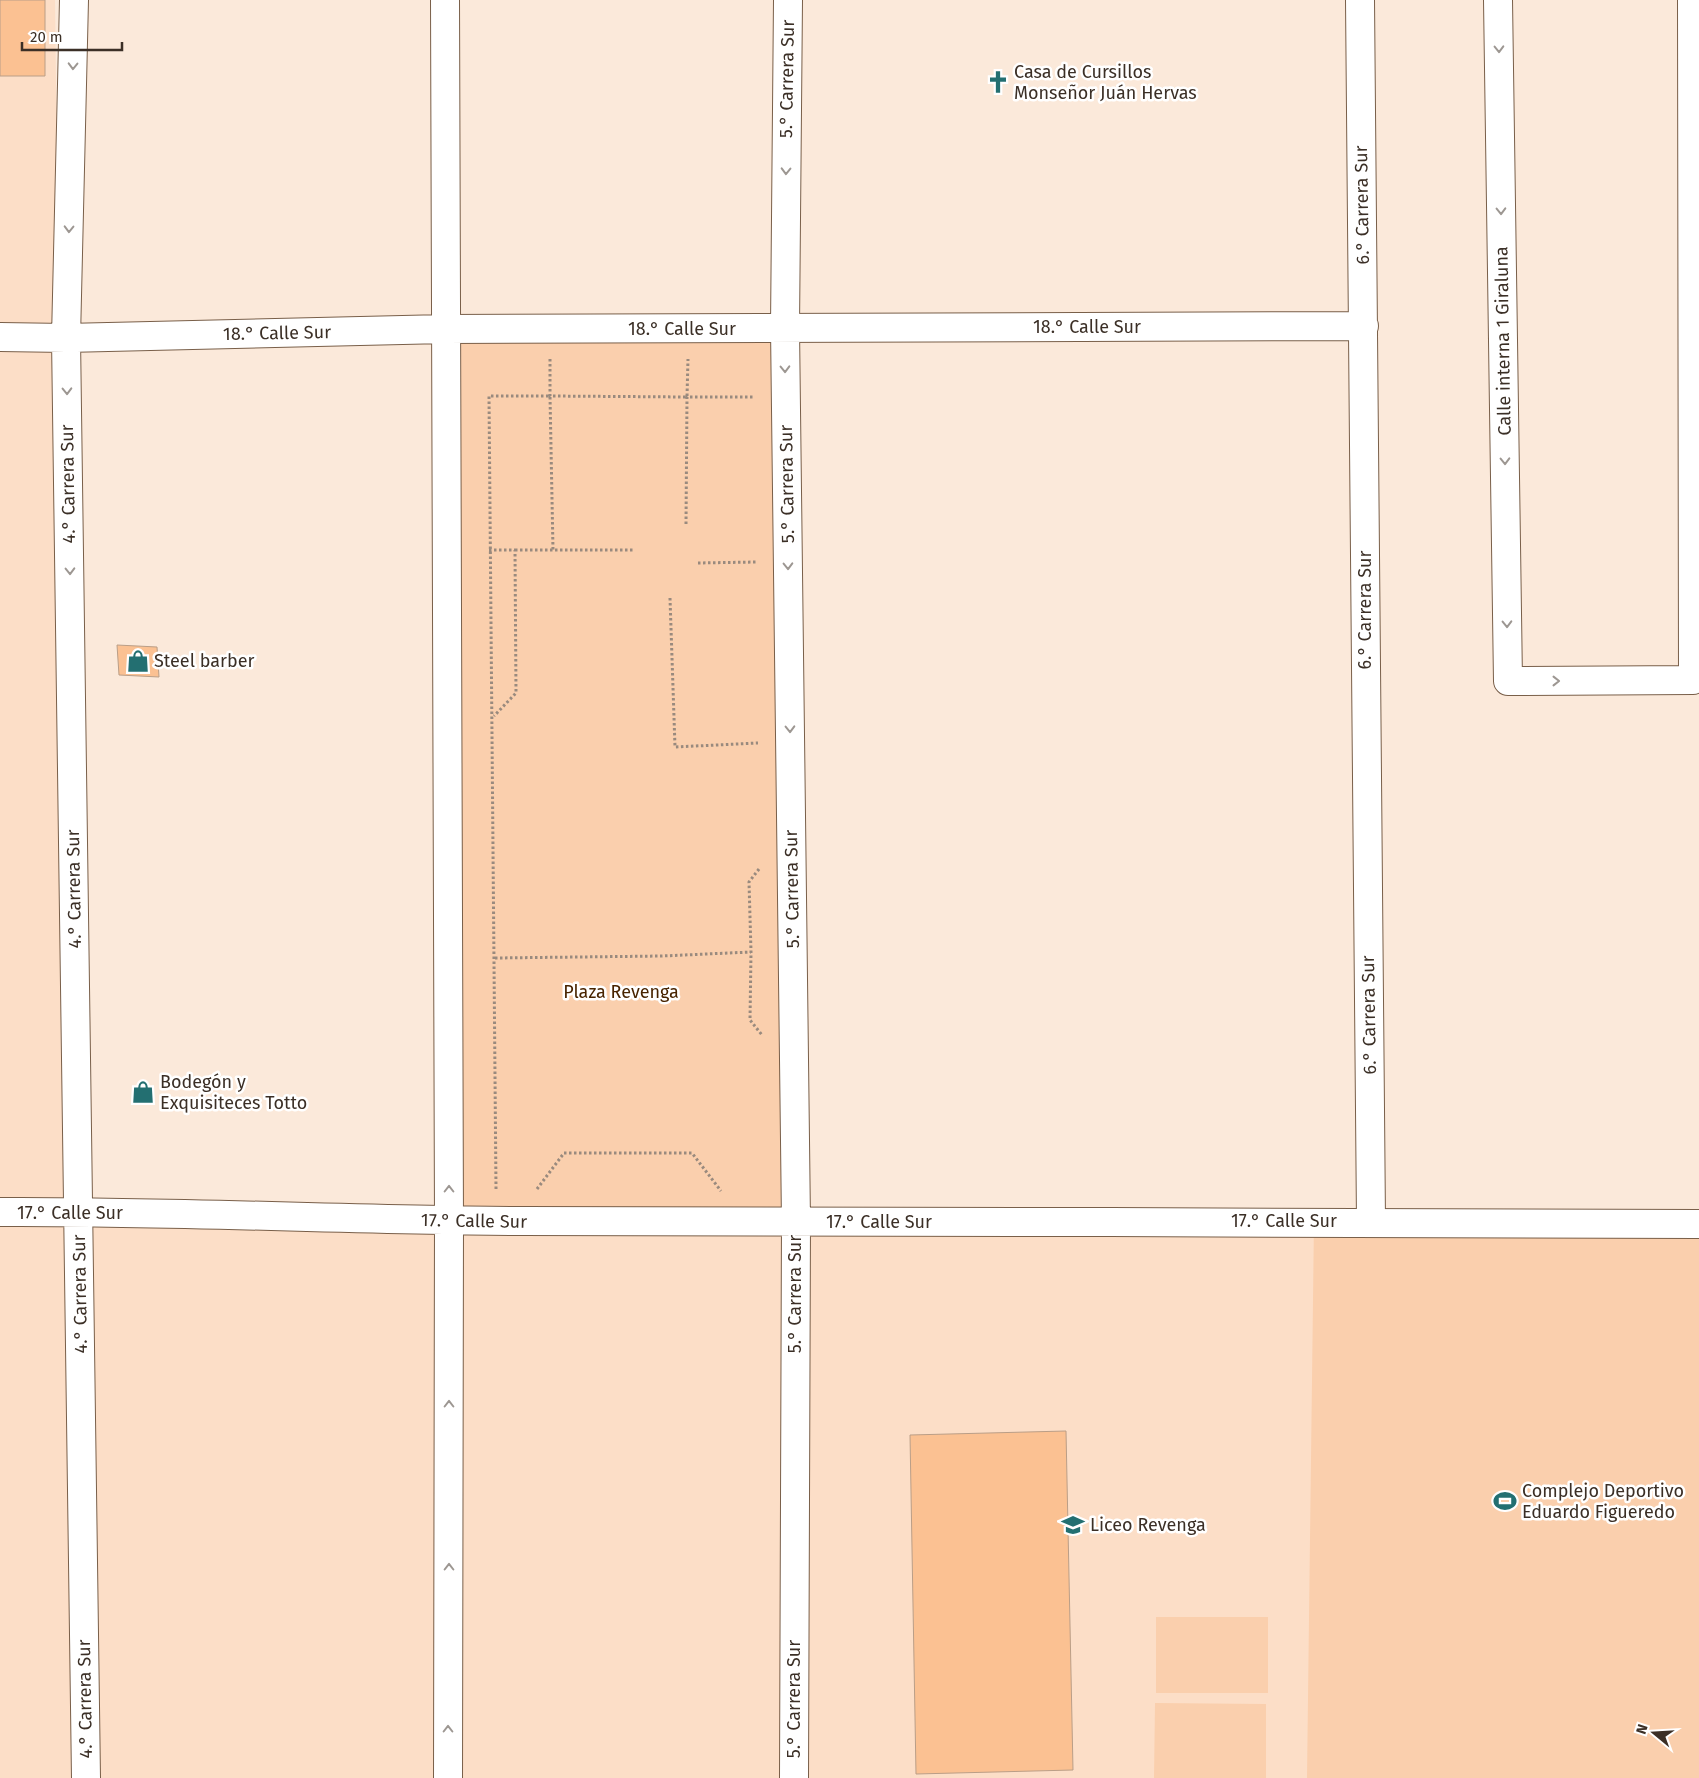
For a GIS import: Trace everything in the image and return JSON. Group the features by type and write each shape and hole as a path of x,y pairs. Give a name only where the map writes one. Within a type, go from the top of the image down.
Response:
{"street":[{"name":"4.° Carrera Sur","path":"74,0 66,338 86,1778"},
{"path":"445,0 449,1221 448,1778"},
{"name":"5.° Carrera Sur","path":"788,0 785,328 796,1222 794,1778"},
{"name":"6.° Carrera Sur","path":"1360,0 1371,1221"},
{"name":"Calle interna 1 Giraluna","path":"1498,0 1508,681 1693,680 1692,0"},
{"name":"18.° Calle Sur","path":"0,336 66,338 445,329 1364,326"},
{"name":"17.° Calle Sur","path":"0,1212 79,1212 449,1221 1371,1221 1699,1224"}],"path":[{"path":"686,524 688,328"},
{"path":"550,329 553,550"},
{"path":"496,1199 489,396 687,397"},
{"path":"489,550 635,550"},
{"path":"493,717 516,693 516,550"},
{"path":"698,563 761,562"},
{"path":"670,598 675,747 764,742"},
{"path":"495,958 662,956 751,952"},
{"path":"533,1196 564,1153 692,1153 724,1195"}],"shaded area":[{"path":"0,0 55,0 70,1223 1699,1234 1699,1778 0,1778"}],"green space":[{"name":"Plaza Revenga","path":"449,334 779,334 793,1218 452,1218"},
{"name":"Complejo Deportivo Eduardo Figueredo","path":"1314,1221 1699,1224 1699,1778 1307,1778"},
{"path":"1156,1617 1268,1617 1268,1693 1156,1693"},
{"path":"1155,1703 1266,1704 1266,1778 1154,1778"}],"building":[{"path":"0,0 45,0 45,76 0,76"},
{"name":"Steel barber","path":"117,645 157,647 159,677 119,675"},
{"path":"1066,1431 1073,1770 916,1774 910,1435"}],"place":[{"name":"Casa de Cursillos Monseñor Juán Hervas","path":"998,82"},
{"name":"Steel barber","path":"138,661"},
{"name":"Bodegón y Exquisiteces Totto","path":"143,1092"},
{"name":"Complejo Deportivo Eduardo Figueredo","path":"1505,1501"},
{"name":"Liceo Revenga","path":"1073,1525"}]}
